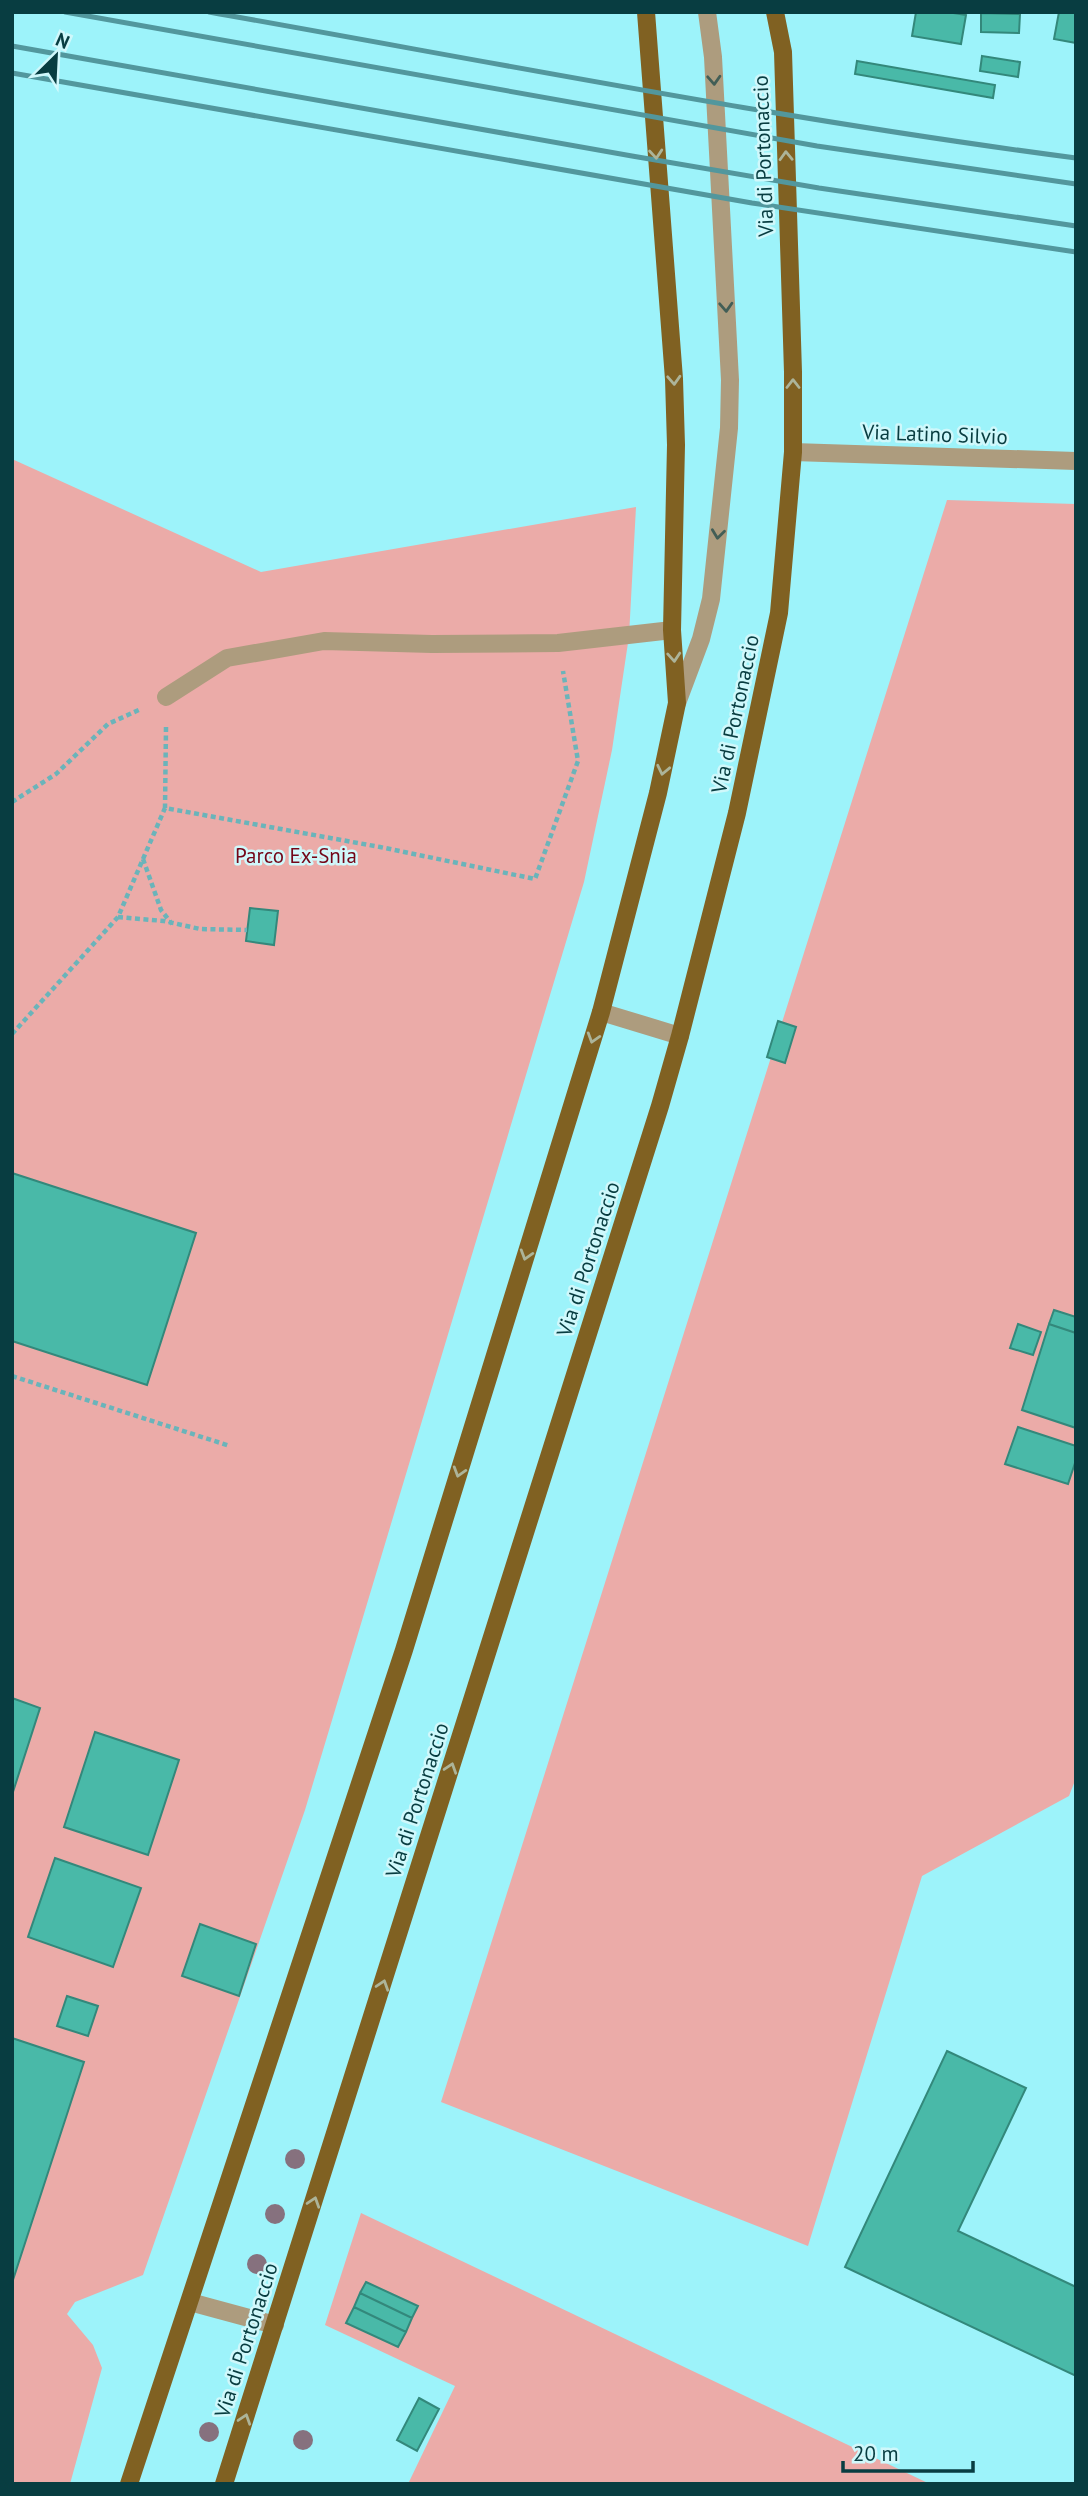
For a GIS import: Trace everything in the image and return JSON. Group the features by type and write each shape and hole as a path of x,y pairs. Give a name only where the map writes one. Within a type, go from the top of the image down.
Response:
{"main road":[{"name":"Via di Portonaccio","path":"129,2484 404,1650 601,1012 658,793 677,703 672,630 676,505 674,379 646,12"},
{"name":"Via di Portonaccio","path":"224,2484 681,1036 737,813 768,674 779,613 793,452 793,358 783,52 775,12"}],"street":[{"name":"Via di Portonaccio","path":"677,703 701,639 711,598 730,405 713,57 706,12"},
{"name":"Via Latino Silvio","path":"793,452 1076,461"},
{"path":"166,697 227,658 324,641 558,643 672,630"},
{"path":"601,1012 681,1036"},
{"path":"190,2302 275,2325"}],"path":[{"path":"165,808 380,847 535,879 578,761 558,643"},
{"path":"12,802 56,774 108,724 166,697 165,808 118,917 12,1034"},
{"path":"143,859 161,911 173,924"},
{"path":"118,917 164,921 200,929 247,930"},
{"path":"12,1377 230,1446"}],"green space":[{"name":"Parco Ex-Snia","path":"12,459 261,572 636,507 629,636 612,750 584,882 305,1810 143,2275 75,2302 67,2314 93,2345 102,2368 70,2484 12,2484"},
{"path":"947,500 1076,504 1076,1778 1069,1796 922,1876 808,2246 441,2102"},
{"path":"361,2213 930,2484 408,2484 455,2386 325,2325"}],"building":[{"path":"916,12 966,15 961,44 912,36"},
{"path":"1059,12 1076,12 1076,43 1054,39"},
{"path":"981,13 1020,14 1019,33 981,32"},
{"path":"982,56 1020,62 1018,77 980,71"},
{"path":"857,61 995,85 993,98 855,74"},
{"path":"250,908 278,911 274,945 246,941"},
{"path":"778,1021 796,1027 785,1063 767,1057"},
{"path":"12,1173 196,1233 147,1385 12,1341"},
{"path":"1054,1310 1076,1317 1076,1333 1049,1324"},
{"path":"1018,1324 1041,1332 1033,1355 1010,1348"},
{"path":"1049,1324 1076,1333 1076,1428 1022,1410"},
{"path":"1018,1427 1076,1446 1076,1460 1068,1484 1005,1464"},
{"path":"12,1698 40,1708 12,1795"},
{"path":"95,1732 179,1760 148,1855 64,1827"},
{"path":"55,1858 141,1888 113,1967 28,1937"},
{"path":"200,1924 256,1944 239,1996 182,1976"},
{"path":"67,1996 98,2006 88,2036 57,2026"},
{"path":"12,2038 84,2062 12,2283"},
{"path":"947,2051 1026,2088 958,2231 1076,2287 1076,2376 845,2267"},
{"path":"366,2282 418,2306 412,2318 360,2293"},
{"path":"360,2293 412,2318 406,2332 354,2307"},
{"path":"354,2307 406,2332 398,2347 346,2323"},
{"path":"419,2398 439,2409 417,2451 397,2440"}],"railway":[{"path":"65,12 817,146 1076,184"},
{"path":"209,12 750,109 1076,158"},
{"path":"12,46 819,188 1076,226"},
{"path":"12,73 752,203 1076,252"}]}
